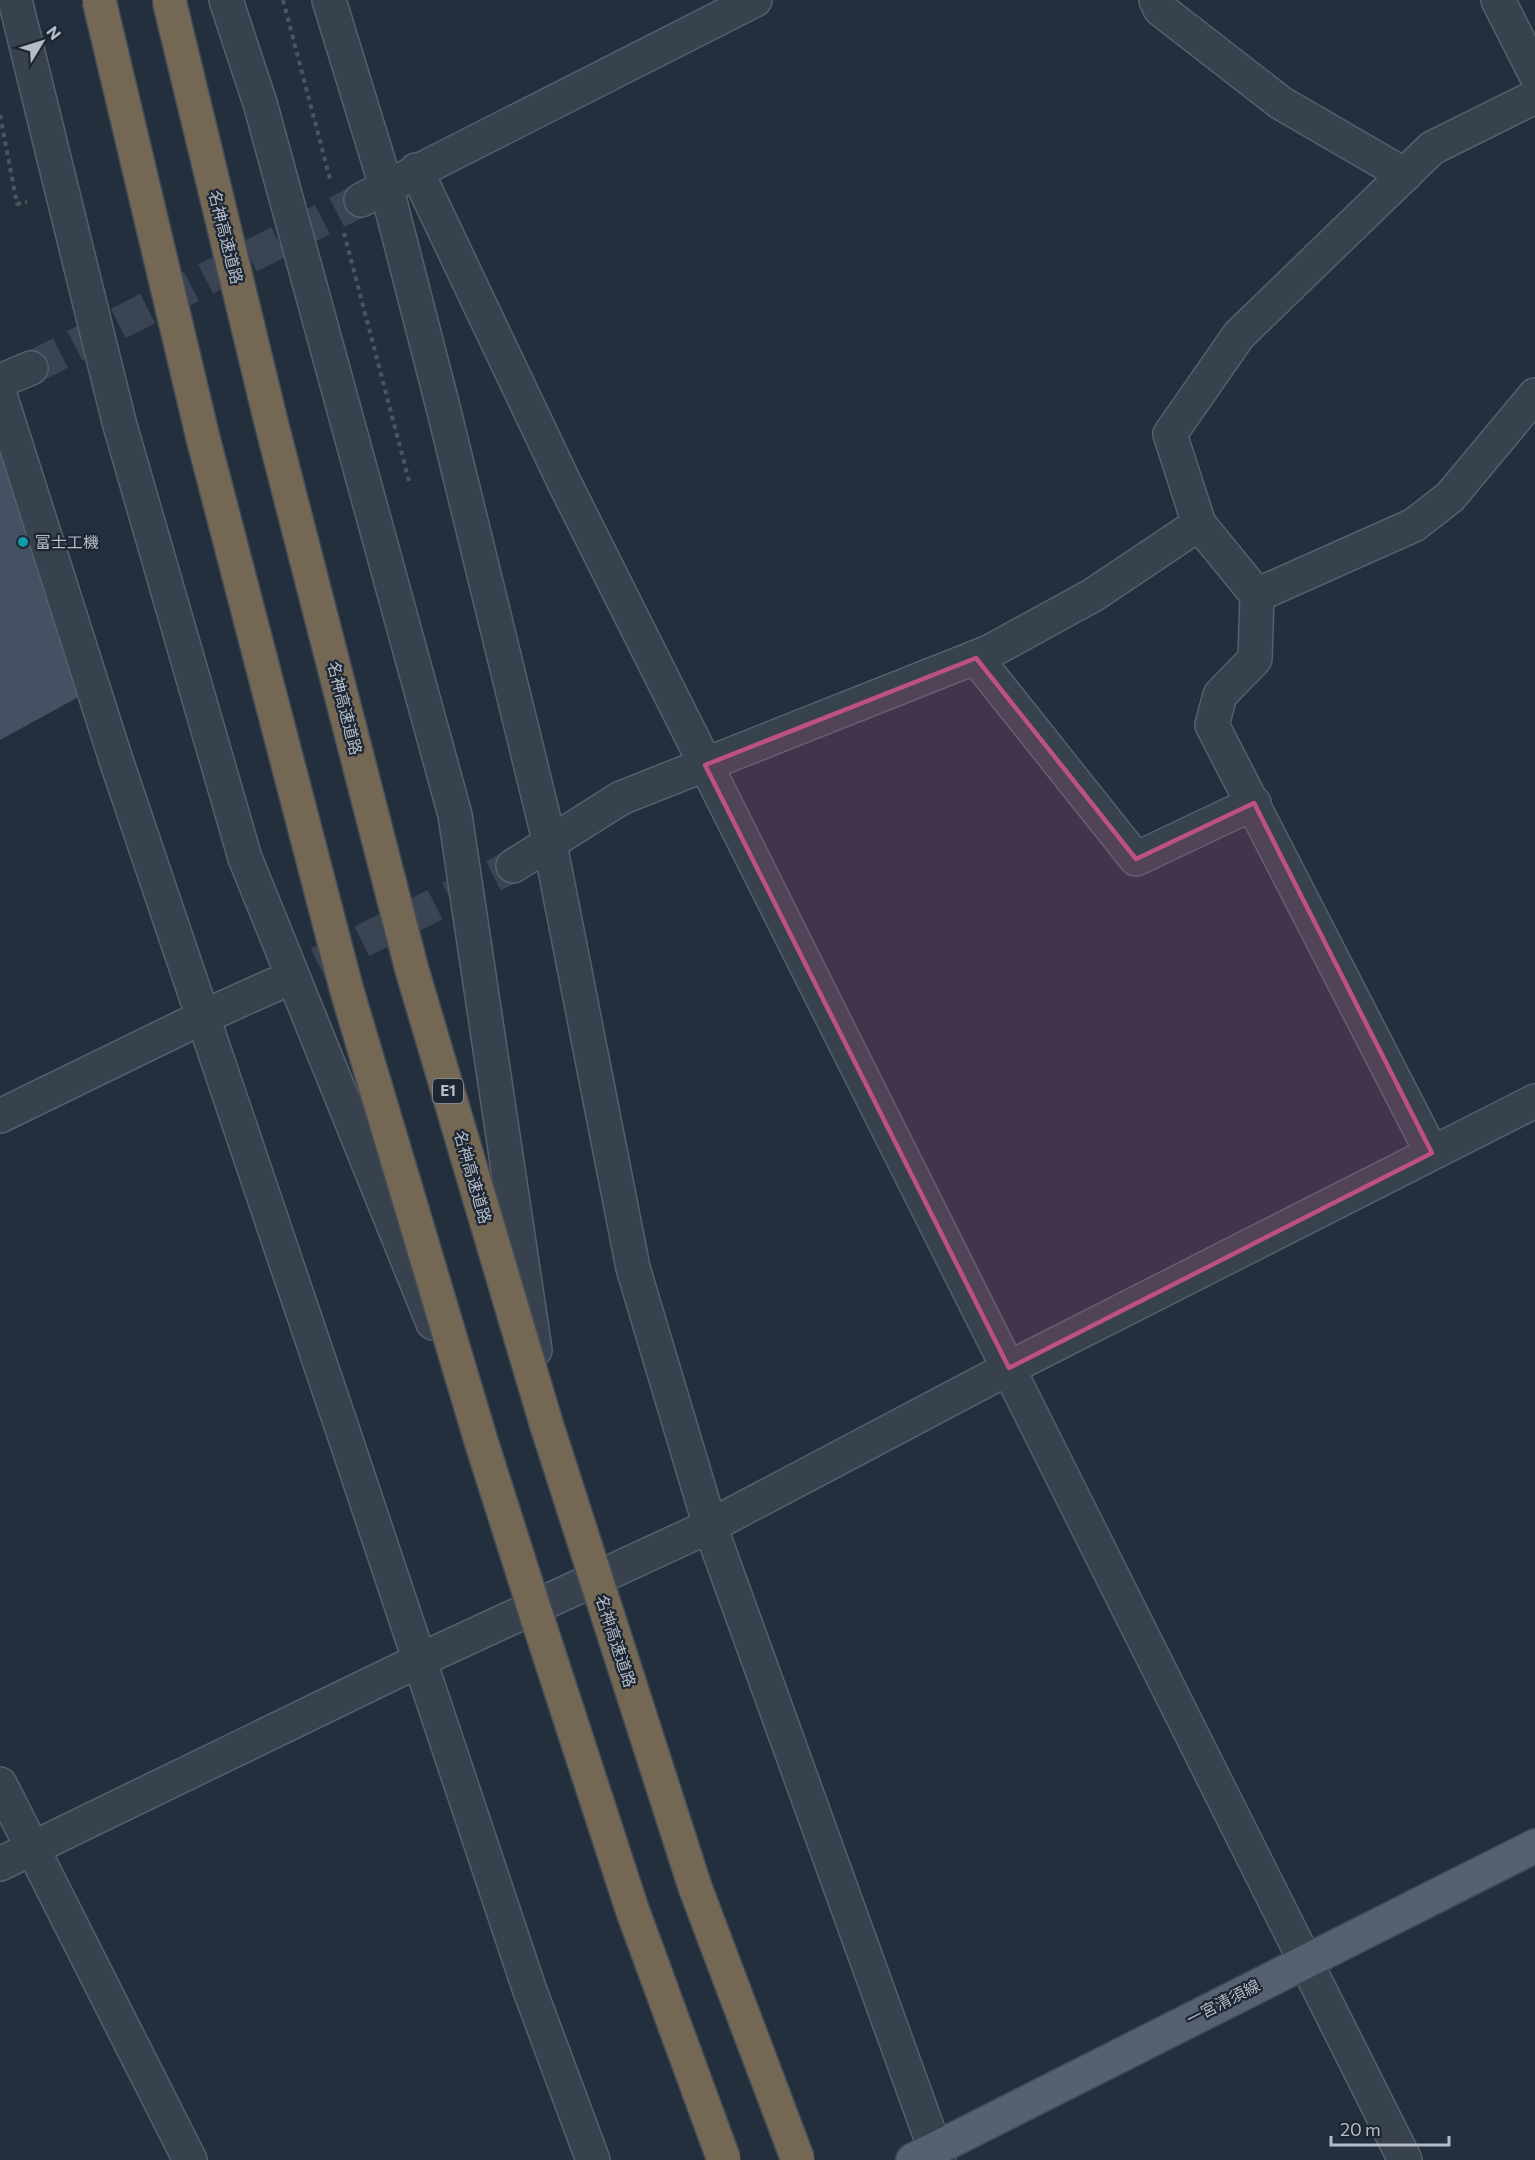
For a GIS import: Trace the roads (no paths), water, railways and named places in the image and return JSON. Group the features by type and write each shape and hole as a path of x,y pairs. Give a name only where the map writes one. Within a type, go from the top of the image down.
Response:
{"highway":[{"path":"99,0 206,449 346,991 481,1442 632,1910 724,2160"},
{"name":"名神高速道路","path":"169,0 274,433 412,970 546,1424 695,1887 798,2160"}],"main road":[{"name":"一宮清須線","path":"929,2156 1305,1961 1535,1846"}],"street":[{"path":"15,0 119,422 244,858 481,1442"},
{"path":"226,0 260,103 455,815 546,1424"},
{"path":"329,0 373,193 443,407 550,844 633,1268 710,1526 929,2156"},
{"path":"373,193 755,0"},
{"path":"1156,0 1160,9 1281,103 1406,175"},
{"path":"1498,0 1535,73"},
{"path":"1432,1153 1212,724 1220,695 1255,659 1257,595 1199,524 1170,434 1239,335 1432,148 1535,97"},
{"path":"416,170 564,482 1405,2160"},
{"path":"0,381 31,368"},
{"path":"0,395 116,760 529,1988 593,2160"},
{"path":"1257,595 1414,525 1450,497 1535,395"},
{"path":"513,866 621,798 976,658 1093,595 1199,524"},
{"path":"976,658 1136,859 1254,802"},
{"path":"0,1116 274,985"},
{"path":"0,1864 420,1660 710,1526 1009,1368 1535,1101"},
{"path":"0,1784 190,2160"}],"tunnel":[{"path":"31,368 361,200"},
{"path":"274,985 513,866"}],"place":[{"name":"富士工機","path":"23,542"}]}
